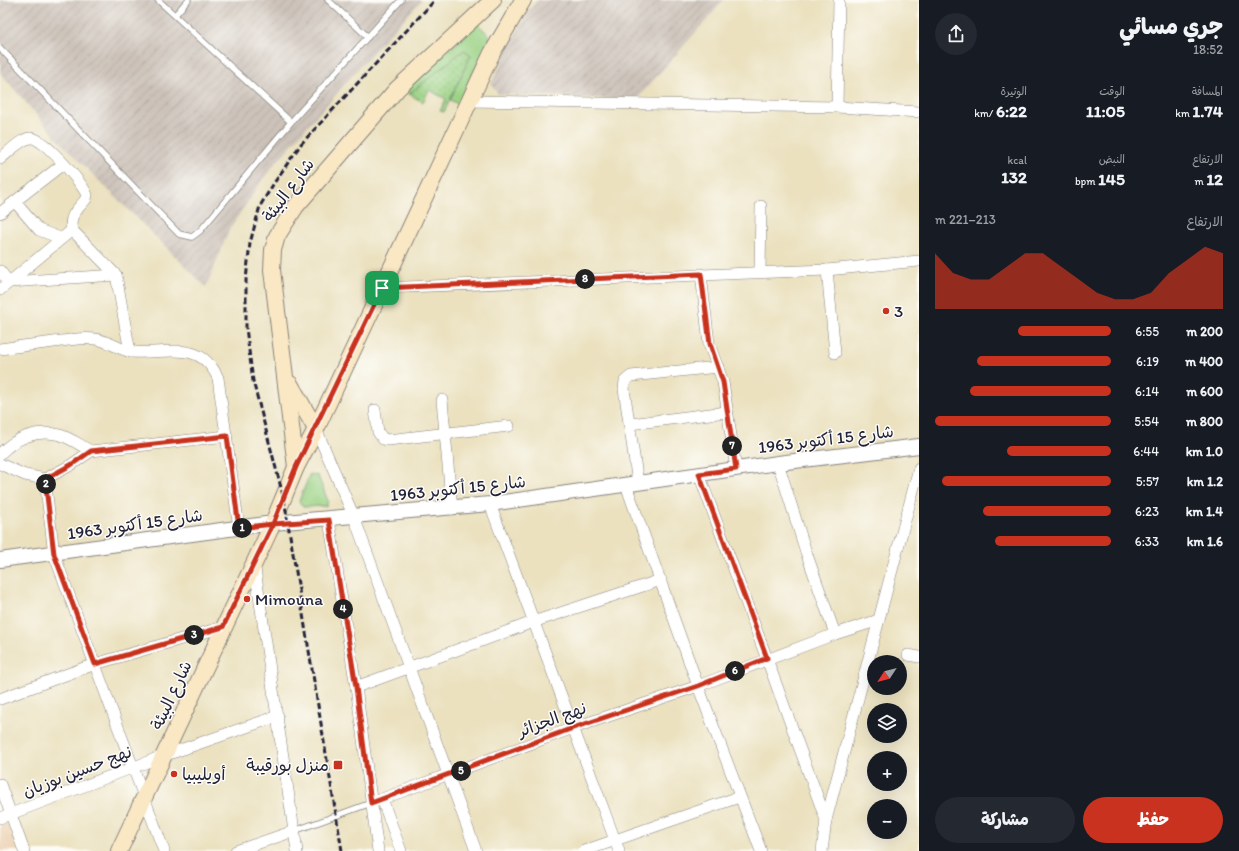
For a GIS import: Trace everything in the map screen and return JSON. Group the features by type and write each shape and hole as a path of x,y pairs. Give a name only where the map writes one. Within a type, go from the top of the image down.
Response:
{"main road":[{"name":"شارع البيئة","path":"296,467 272,264 272,250 285,222 351,140 397,89 493,0"},
{"name":"شارع البيئة","path":"119,851 223,627 273,524 296,467 316,429 469,101 502,34 523,0"},
{"path":"285,373 297,399 316,429"}],"street":[{"path":"837,107 839,0"},
{"path":"469,101 837,107 919,112"},
{"path":"0,160 23,141 34,138 42,142 63,164 87,195 86,199 71,216 70,223 72,230 116,275 130,352"},
{"path":"0,213 63,164"},
{"path":"15,202 40,230 60,238"},
{"path":"760,272 761,206"},
{"path":"0,290 60,238 72,230"},
{"path":"382,288 827,270 919,261"},
{"path":"827,270 834,353"},
{"path":"0,271 9,282"},
{"path":"701,274 710,344 723,382 726,412 736,469"},
{"path":"9,282 116,275"},
{"path":"0,349 94,338 106,341 130,352 182,351 195,353 206,360 214,369 218,378 239,528"},
{"path":"718,367 629,377 625,381 624,388 630,424 632,484 661,580 698,686 739,797 761,851"},
{"path":"442,400 452,509"},
{"path":"375,410 378,432 383,439 388,440 509,426"},
{"path":"630,424 726,412"},
{"path":"316,429 354,517 476,851"},
{"path":"0,454 9,445 20,438 30,434 45,433 60,435 91,451"},
{"path":"0,464 25,475 45,479 71,465 91,451 227,436"},
{"name":"شارع 15 أكتوبر 1963","path":"0,560 273,524 452,509 778,463 919,446"},
{"path":"778,463 806,552 835,634"},
{"path":"822,851 826,820 919,468"},
{"path":"699,474 826,820"},
{"path":"45,479 54,554 164,851"},
{"path":"490,504 619,851"},
{"path":"329,520 356,687 377,801 378,851"},
{"path":"254,562 297,851"},
{"path":"356,687 533,622 661,580"},
{"name":"نهج الجزائر","path":"377,801 573,728 698,686 767,658 879,620"},
{"path":"0,699 95,664 223,627"},
{"path":"908,655 919,657"},
{"name":"نهج حسين بوزيان","path":"0,818 163,756 278,716"},
{"path":"0,784 24,851"},
{"path":"584,851 739,797"},
{"path":"377,801 401,851"},
{"name":"نهج الجزائر","path":"236,851 294,831"}],"lane":[{"path":"158,0 292,122"},
{"path":"175,15 188,0"},
{"path":"328,0 368,37"},
{"path":"0,48 179,234 186,237 192,237 200,231 292,122 401,0"},
{"name":"نهج الجزائر","path":"294,831 377,801"}],"shaded area":[{"path":"0,0 422,0 365,61 267,173 230,228 206,287 62,144 0,73"},
{"path":"538,0 724,0 636,100 498,94 491,84 510,44 530,9"},
{"path":"5,819 17,851 0,851 0,821"}],"green space":[{"path":"477,23 491,37 458,104 450,100 471,55 464,50 409,94 406,90"},
{"path":"464,50 471,55 444,112 440,111 446,99 429,90 423,102 409,94"},
{"path":"310,474 318,476 328,501 326,506 303,507 299,501"}],"railway":[{"path":"342,851 284,499 253,381 246,328 246,280 250,243 260,206 301,144 435,0"}],"place":[{"name":"3","path":"886,311"},
{"name":"Mimouna","path":"247,599"},
{"name":"منزل بورقيبة","path":"338,765"},
{"name":"أويليبيا","path":"174,774"}],"route":[{"path":"382,288 316,429 296,467 273,524 239,528 227,436 91,451 71,465 45,479 54,554 95,664 223,627 273,524 329,520 356,687 371,803 573,728 698,686 767,658 699,474 736,469 726,412 723,382 711,351 701,274 382,288"}]}
